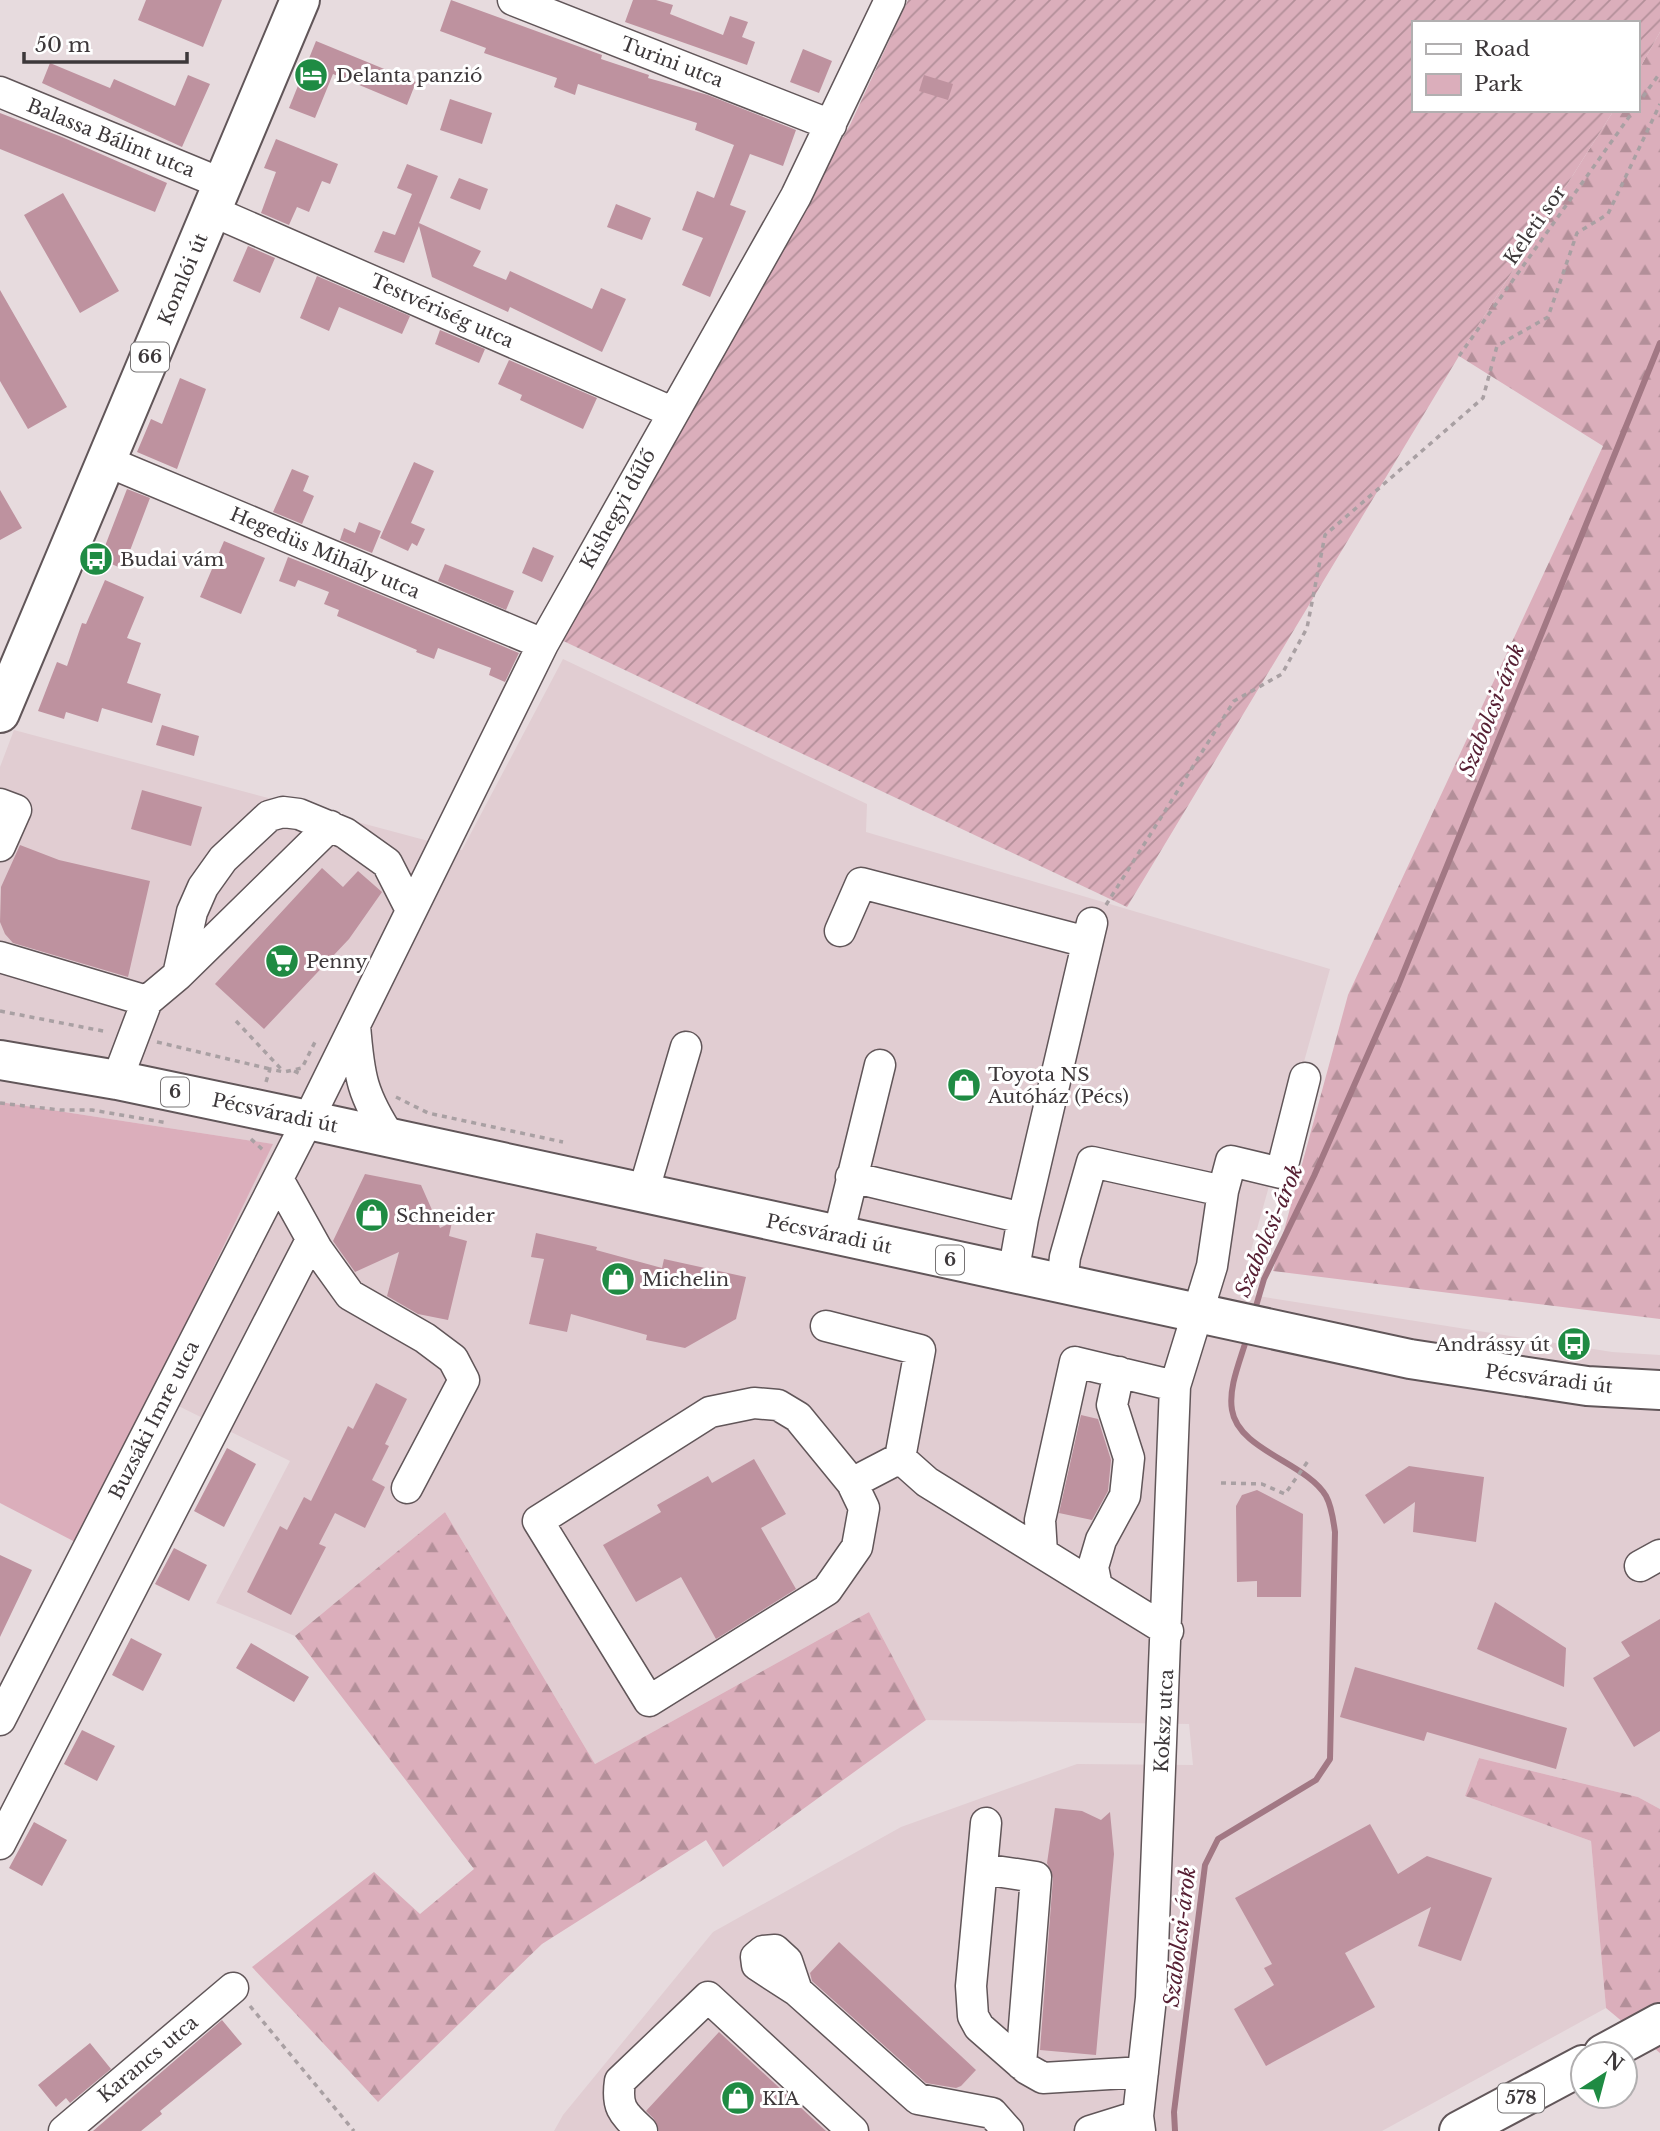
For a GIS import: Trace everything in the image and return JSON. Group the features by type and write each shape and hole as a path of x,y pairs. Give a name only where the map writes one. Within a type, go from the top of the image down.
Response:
{"main road":[{"name":"Komlói út","path":"0,713 300,0"},
{"path":"0,1044 12,1068"},
{"name":"Pécsváradi út","path":"12,1068 117,1080 1195,1314 1469,1369 1587,1386 1660,1391"},
{"path":"1629,2040 1660,2023"},
{"name":"578","path":"1459,2131 1569,2072"}],"street":[{"name":"Turini utca","path":"513,0 831,125"},
{"name":"Kishegyi dűlő","path":"308,1120 543,644 671,412 796,196 890,0"},
{"name":"Balassa Bálint utca","path":"0,92 217,197"},
{"name":"Testvériség utca","path":"217,197 671,412"},
{"name":"Hegedüs Mihály utca","path":"106,461 543,644"},
{"path":"0,804 16,810 0,846"},
{"path":"178,975 192,912 203,887 223,859 269,816 283,812 299,814 345,833 387,863 411,910"},
{"path":"117,1080 147,1001 178,975 330,826"},
{"path":"840,932 861,883 1090,933 1023,1218 1013,1274"},
{"path":"0,957 147,1001"},
{"path":"355,1025 360,1081 370,1107 391,1139"},
{"path":"643,1193 686,1046"},
{"path":"838,1236 880,1065"},
{"name":"Koksz utca","path":"1139,2123 1152,1998 1168,1631 1175,1386 1195,1314 1212,1266 1223,1191 1231,1161 1281,1173 1305,1078"},
{"name":"Buzsáki Imre utca","path":"0,1720 308,1120"},
{"path":"1062,1284 1065,1257 1091,1162 1223,1191"},
{"path":"282,1170 312,1240 350,1295 425,1338 453,1359 464,1380 407,1488"},
{"path":"852,1177 1023,1218"},
{"path":"0,1844 312,1240"},
{"path":"826,1326 920,1350 900,1458"},
{"path":"1042,1553 1040,1520 1075,1362 1175,1386"},
{"path":"1097,1587 1093,1567 1101,1540 1125,1496 1129,1458 1112,1405 1119,1372"},
{"path":"754,1403 778,1405 799,1417 852,1483 864,1508 857,1547 827,1590 649,1701 538,1521 709,1412 754,1403"},
{"path":"852,1483 900,1458"},
{"path":"900,1458 927,1482 1168,1631"},
{"path":"986,1823 971,1986 973,2015 979,2027 1021,2064 1043,2078 1143,2072"},
{"path":"982,1869 1036,1877 1021,2064"},
{"name":"Karancs utca","path":"64,2131 233,1988"},
{"path":"797,1991 918,2099 992,2113 1008,2131"},
{"path":"642,2131 623,2113 617,2099 620,2081 708,1997 853,2131"},
{"path":"1090,2131 1139,2123"}],"path":[{"path":"1639,102 1660,73"},
{"path":"1090,933 1234,701 1282,674 1307,628 1325,535 1483,398 1497,346 1548,317 1577,233 1608,214 1660,104"},
{"name":"Keleti sor","path":"1459,356 1632,112"},
{"path":"236,1021 284,1072"},
{"path":"282,1170 251,1138 258,1110 270,1069 284,1072 302,1068 322,1031"},
{"path":"0,1103 60,1110 92,1110 171,1124"},
{"path":"1221,1483 1262,1484 1286,1494 1308,1461"},
{"path":"233,1988 279,2038 354,2131"}],"shaded area":[{"path":"563,659 867,804 866,832 1330,969 1239,1293 1612,1352 1660,1355 1660,1809 1638,1797 1479,1758 1465,1796 1591,1841 1606,2008 1382,2131 554,2131 563,2115 713,1932 901,1827 1077,1764 1193,1765 1189,1724 926,1720 869,1612 595,1764 445,1512 295,1636 216,1603 290,1461 152,1393 272,1144 0,1102 0,767 14,730 462,850"}],"green space":[{"path":"908,0 1660,0 1660,32 1639,69 1639,21 1412,21 1412,112 1613,112 1459,356 1127,907 557,638 850,125"},
{"path":"1660,32 1660,1319 1273,1271 1348,995 1603,446 1459,356 1613,112 1639,112 1639,69"},
{"path":"0,1102 273,1144 79,1544 0,1503"},
{"path":"445,1512 595,1764 869,1612 926,1720 723,1867 706,1840 542,1944 378,2102 252,1967 374,1872 420,1914 474,1869 295,1636"},
{"path":"1479,1758 1638,1797 1660,1809 1660,2053 1606,2008 1591,1841 1465,1796"}],"building":[{"path":"146,0 222,0 203,47 138,20"},
{"path":"451,0 602,55 601,59 649,75 648,78 708,95 796,130 783,166 750,154 730,205 746,211 710,297 682,285 703,238 682,230 697,191 714,198 734,145 695,130 697,123 578,84 575,95 554,87 557,78 484,53 486,48 440,31"},
{"path":"633,0 656,0 673,5 670,14 723,35 730,16 748,22 742,37 755,42 747,65 625,22"},
{"path":"316,41 416,82 407,105 333,74 315,118 289,108"},
{"path":"803,49 832,61 819,93 790,82"},
{"path":"50,63 110,88 114,79 175,106 188,75 210,84 182,147 42,83"},
{"path":"924,75 953,84 948,100 919,91"},
{"path":"450,99 492,113 482,144 440,130"},
{"path":"0,113 167,183 155,212 0,149"},
{"path":"276,139 338,164 330,184 322,181 309,212 297,207 289,225 261,213 276,172 264,168"},
{"path":"407,164 438,176 419,223 481,251 473,266 506,280 510,271 592,309 601,288 626,299 602,352 510,307 508,312 432,277 419,226 404,263 374,252 383,231 395,235 412,194 397,188"},
{"path":"459,178 488,189 480,210 450,198"},
{"path":"63,193 119,291 80,313 24,215"},
{"path":"616,204 651,218 642,240 607,227"},
{"path":"248,246 275,258 260,293 233,281"},
{"path":"317,276 410,316 402,334 339,307 329,331 300,318"},
{"path":"0,290 67,407 28,429 0,381"},
{"path":"440,330 485,349 479,363 435,344"},
{"path":"509,360 597,398 583,429 520,400 522,395 498,384"},
{"path":"180,378 206,389 177,469 137,452 151,419 162,424"},
{"path":"414,462 434,471 411,523 425,529 417,546 412,543 408,551 380,538"},
{"path":"292,469 309,476 303,491 314,496 302,524 273,512"},
{"path":"127,489 150,498 123,569 100,559"},
{"path":"0,490 22,528 0,540"},
{"path":"359,522 381,531 372,553 340,540 344,528 355,533"},
{"path":"224,541 265,558 241,614 200,597"},
{"path":"533,547 554,556 542,582 522,573"},
{"path":"288,557 519,653 505,682 489,675 491,668 438,648 434,659 337,616 339,610 324,604 329,592 298,580 295,587 279,581"},
{"path":"445,564 514,591 506,610 438,581"},
{"path":"105,580 144,597 127,638 141,643 127,683 161,694 152,723 102,708 98,722 66,712 64,719 38,711 57,662 67,666 82,623 86,624"},
{"path":"162,725 199,736 194,756 156,745"},
{"path":"142,790 202,807 191,846 131,829"},
{"path":"20,845 59,860 150,881 128,977 13,943 5,934 0,922 1,887"},
{"name":"Penny","path":"322,868 343,887 358,871 382,892 349,939 264,1029 215,984"},
{"path":"365,1174 421,1185 440,1228 452,1222 449,1236 467,1241 448,1320 418,1314 387,1296 399,1252 355,1272 333,1241"},
{"path":"536,1233 597,1247 596,1250 662,1268 664,1259 746,1277 736,1319 685,1348 646,1340 647,1335 571,1314 567,1332 529,1324 544,1259 531,1257"},
{"path":"376,1383 407,1399 385,1444 389,1446 372,1480 385,1487 365,1528 335,1513 319,1544 326,1547 291,1615 247,1592 280,1526 287,1530 304,1497 311,1501 348,1426 353,1429"},
{"path":"1081,1415 1098,1419 1111,1460 1108,1491 1092,1520 1059,1513"},
{"path":"227,1448 256,1464 224,1527 194,1511"},
{"path":"754,1459 786,1514 761,1528 796,1589 716,1639 681,1577 636,1602 603,1545 661,1512 657,1505 708,1476 712,1483"},
{"path":"1409,1466 1484,1477 1476,1542 1413,1532 1415,1502 1384,1524 1365,1495"},
{"path":"1257,1490 1303,1514 1301,1597 1257,1597 1257,1581 1237,1582 1236,1506 1242,1495"},
{"path":"174,1548 207,1565 189,1601 155,1584"},
{"path":"0,1555 32,1570 0,1637"},
{"path":"1495,1602 1566,1648 1564,1687 1477,1649"},
{"path":"1660,1619 1660,1731 1634,1747 1593,1678 1630,1656 1621,1642"},
{"path":"131,1638 162,1654 143,1691 112,1675"},
{"path":"251,1643 309,1677 294,1702 236,1668"},
{"path":"1355,1667 1567,1728 1556,1769 1427,1732 1424,1741 1340,1717"},
{"path":"82,1730 115,1746 97,1781 64,1764"},
{"path":"1055,1808 1082,1811 1101,1820 1110,1812 1114,1854 1096,2055 1040,2050 1053,1878 1047,1863"},
{"path":"34,1822 67,1840 42,1886 9,1868"},
{"path":"1370,1824 1398,1874 1427,1856 1492,1878 1461,1961 1418,1946 1431,1907 1345,1953 1375,2007 1266,2066 1234,2009 1274,1985 1264,1968 1272,1964 1235,1898"},
{"path":"839,1942 976,2070 961,2086 956,2088 926,2083 812,1981 810,1973"},
{"path":"222,2020 242,2044 160,2111 162,2114 141,2131 93,2131"},
{"path":"719,2032 826,2131 659,2131 654,2119 646,2111"},
{"path":"90,2043 111,2069 70,2103 66,2098 56,2107 38,2085"}],"waterway":[{"name":"Szabolcsi-árok","path":"1254,1313 1264,1279 1314,1176 1398,986 1660,343"},
{"name":"Szabolcsi-árok","path":"1175,2131 1174,2112 1205,1865 1218,1839 1316,1780 1330,1759 1335,1532 1332,1513 1326,1496 1317,1484 1259,1446 1237,1424 1232,1410 1232,1392 1247,1337"}],"place":[{"name":"Delanta panzió","path":"311,75"},
{"name":"Budai vám","path":"96,559"},
{"name":"Penny","path":"282,961"},
{"name":"Toyota NS Autóház (Pécs)","path":"964,1085"},
{"name":"Schneider","path":"372,1215"},
{"name":"Michelin","path":"618,1279"},
{"name":"Andrássy út","path":"1574,1344"},
{"name":"KIA","path":"738,2098"}]}
